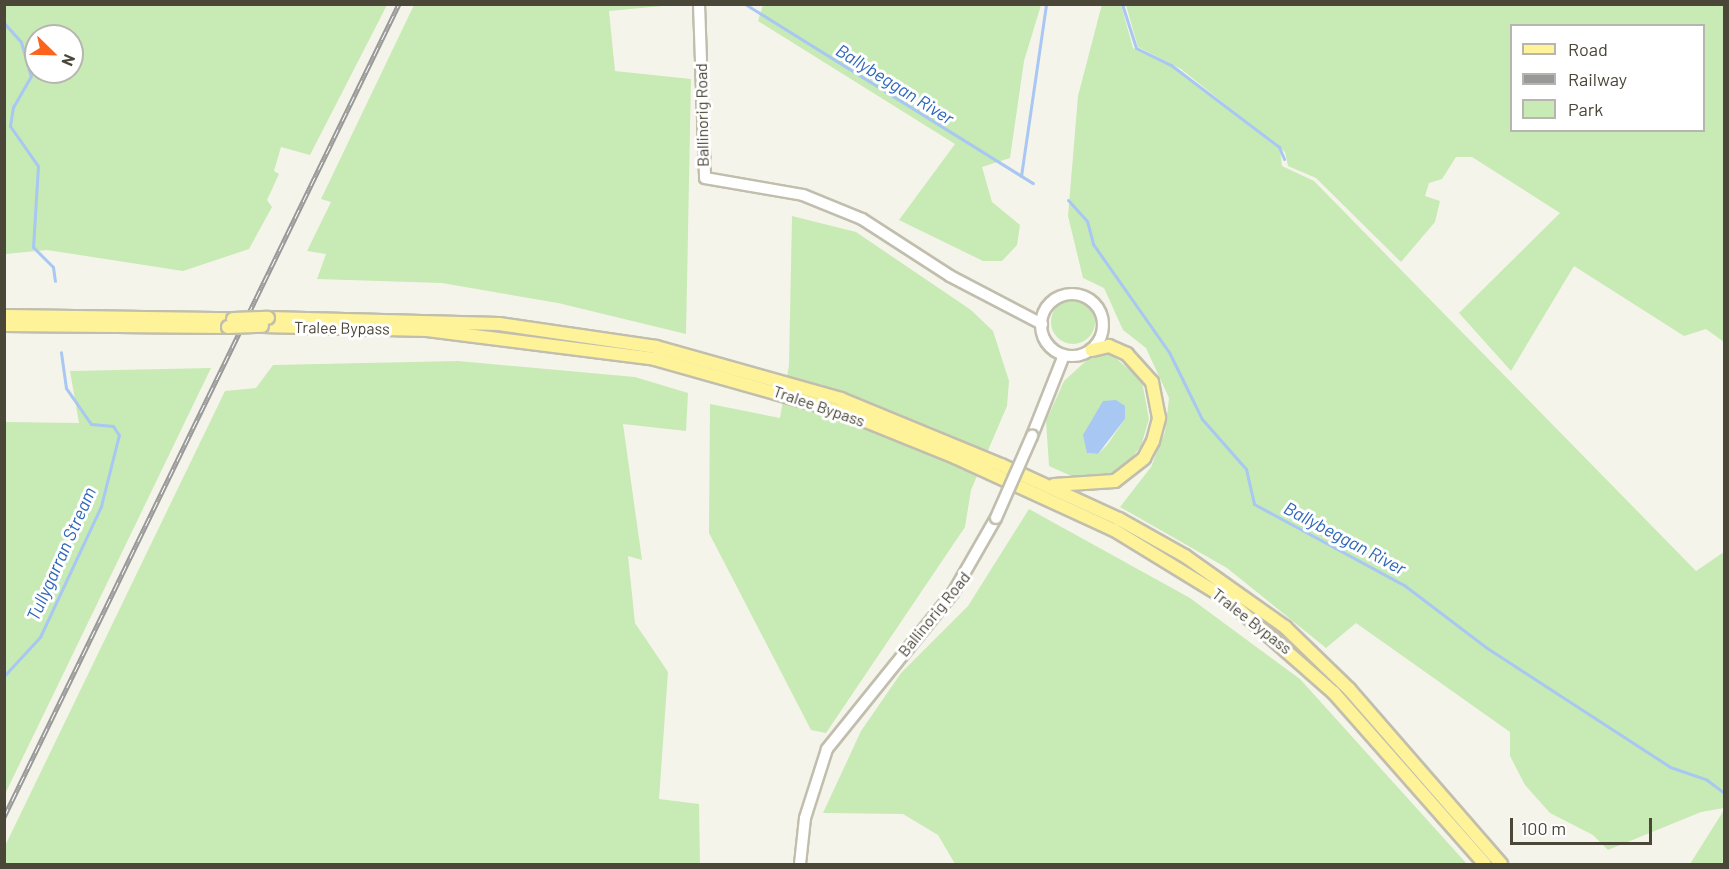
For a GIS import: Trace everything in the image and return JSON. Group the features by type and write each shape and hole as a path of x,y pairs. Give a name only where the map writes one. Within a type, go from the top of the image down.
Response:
{"main road":[{"name":"Tralee Bypass","path":"4,315 231,323"},
{"name":"Tralee Bypass","path":"265,322 427,330 655,359 835,409 955,457 1113,530 1227,599 1334,693 1485,864"},
{"name":"Tralee Bypass","path":"4,325 265,322 487,324 656,347 841,399 1046,485 1185,556 1285,627 1349,689 1501,864"},
{"path":"1046,485 1115,482 1144,458 1153,441 1159,418 1152,382 1127,354 1109,346 1091,350"}],"street":[{"name":"Ballinorig Road","path":"699,4 705,178 803,195 862,219 950,276 1042,324"},
{"path":"1062,296 1089,299 1103,324 1091,350 1065,355 1045,340 1042,324 1048,307 1062,296"},
{"name":"Ballinorig Road","path":"800,864 805,818 827,749 953,593 996,518 1065,355"}],"green space":[{"path":"5,4 387,4 310,155 281,147 274,171 279,174 267,200 272,207 249,249 183,271 47,250 5,254"},
{"path":"1102,4 1121,5 1133,48 1167,63 1280,150 1282,166 1314,181 1696,571 1724,552 1724,808 1701,812 1608,850 1593,835 1550,813 1525,785 1510,756 1510,732 1356,623 1326,648 1227,568 1120,507 1151,467 1165,432 1169,398 1146,348 1123,330 1104,288 1083,278 1068,216 1078,96"},
{"path":"414,5 673,5 609,11 615,71 691,79 686,334 558,303 442,283 317,279 326,254 307,251 331,202 321,199"},
{"path":"763,5 1041,5 1024,61 1010,158 982,167 992,202 1020,225 1017,245 1002,261 983,261 899,220 955,144 758,21"},
{"path":"1126,5 1724,5 1724,342 1706,329 1684,336 1574,266 1511,371 1459,313 1560,213 1472,157 1456,157 1442,179 1429,183 1425,196 1440,201 1435,222 1401,262 1316,178 1288,166 1285,152 1181,69 1138,47"},
{"path":"792,216 856,232 971,310 993,331 1009,381 1007,406 971,490 965,527 826,733 811,730 709,533 710,404 780,418 789,365"},
{"path":"1073,300 1089,306 1095,322 1089,338 1073,344 1057,338 1051,322 1057,306"},
{"path":"1109,352 1142,381 1149,419 1141,446 1126,465 1109,476 1078,479 1049,466 1046,421 1064,381 1087,360","holes":["1125,406 1125,419 1098,454 1087,453"]},
{"path":"458,361 635,377 688,393 686,431 623,424 642,560 628,556 635,623 668,672 659,799 699,804 700,864 5,864 5,846 225,391 256,388 273,365"},
{"path":"211,368 5,794 5,422 79,423 70,371"},
{"path":"1029,509 1190,598 1300,679 1467,864 955,864 938,835 903,814 823,813 861,731 901,673 968,606"},
{"path":"1724,810 1724,864 1690,864"}],"water":[{"path":"1116,400 1125,406 1125,419 1098,454 1087,453 1083,435 1103,401"}],"waterway":[{"name":"Ballybeggan River","path":"745,4 1033,183"},
{"path":"1021,176 1046,4"},
{"path":"1122,4 1136,48 1171,65 1279,147 1284,159"},
{"name":"Tullygarran Stream","path":"4,23 21,42 31,76 13,107 10,126 38,166 33,247 53,267 55,281"},
{"name":"Ballybeggan River","path":"1068,200 1087,221 1093,244 1169,352 1202,419 1246,469 1254,504 1404,585 1487,648 1670,767 1707,780 1724,793"},
{"name":"Tullygarran Stream","path":"4,676 40,637 101,506 119,435 113,426 91,424 66,388 61,352"}],"railway":[{"path":"4,817 399,4"}]}
